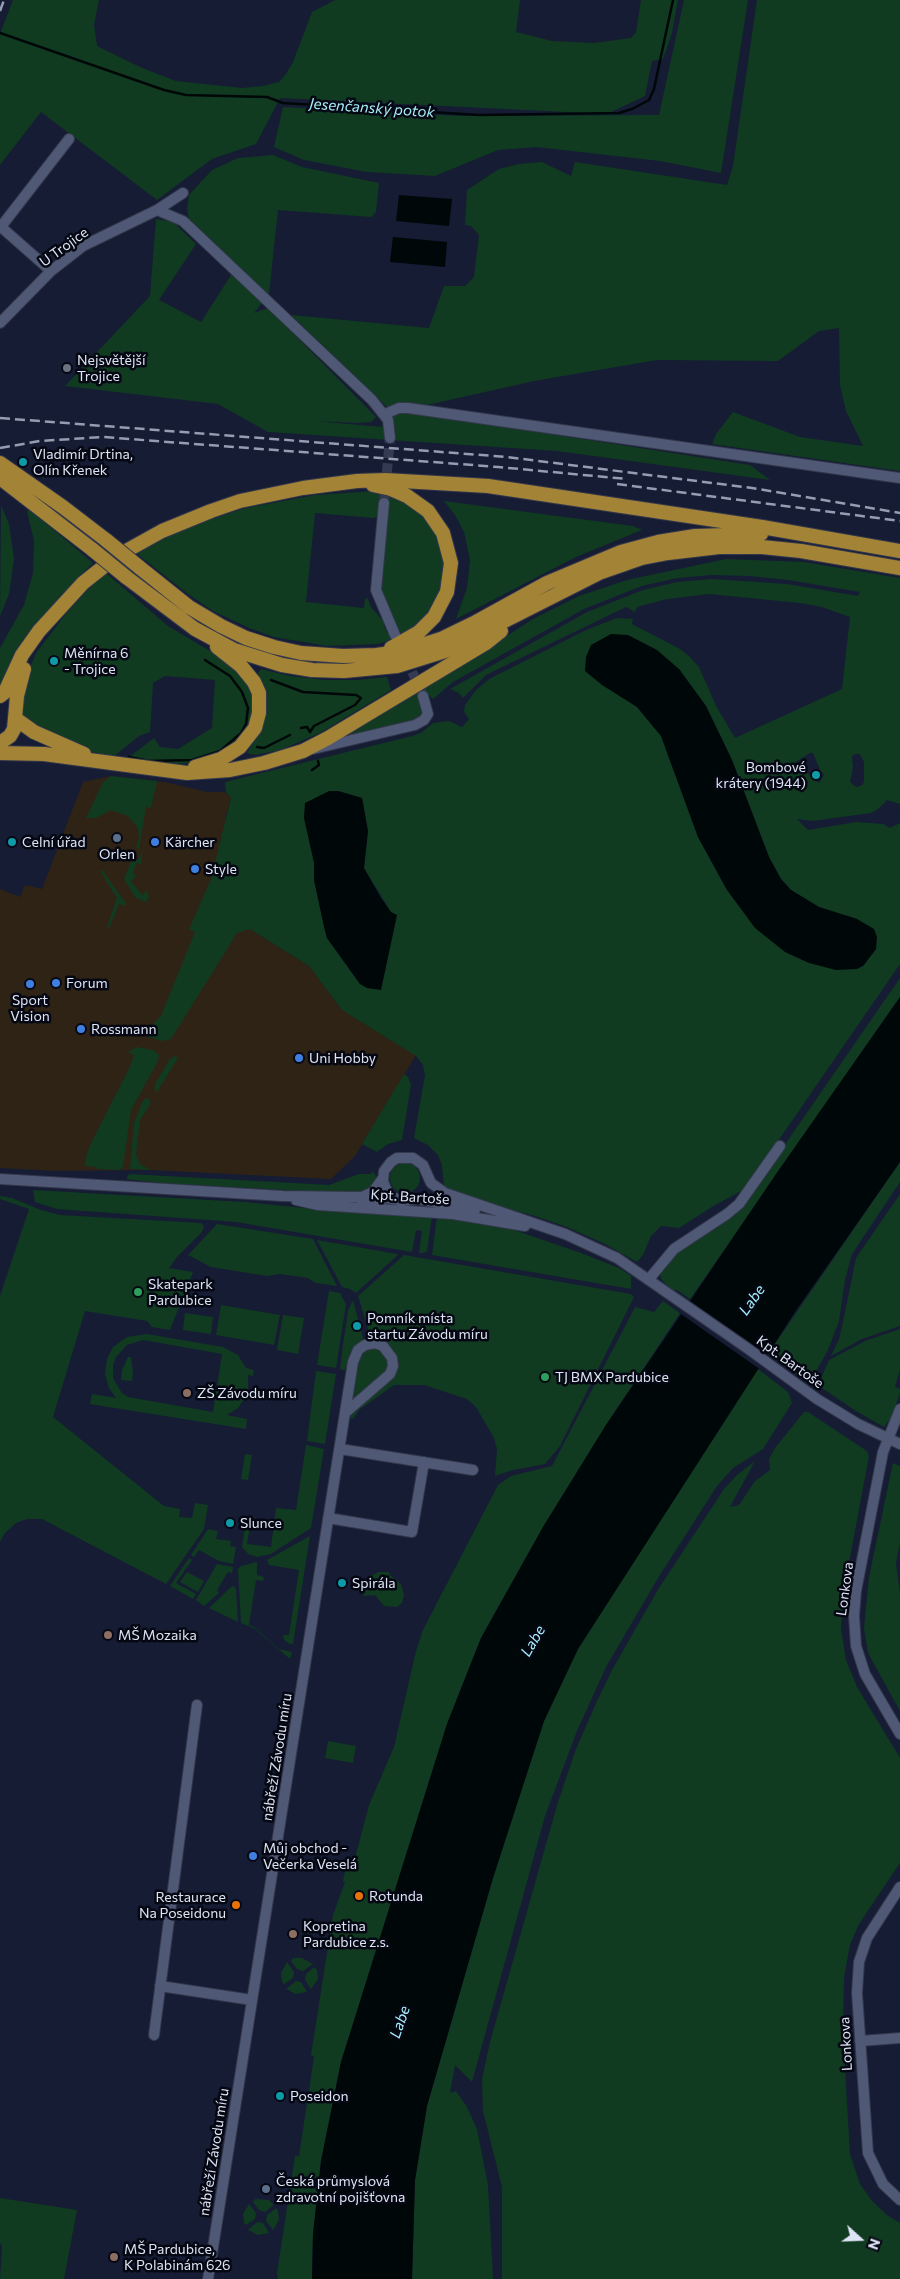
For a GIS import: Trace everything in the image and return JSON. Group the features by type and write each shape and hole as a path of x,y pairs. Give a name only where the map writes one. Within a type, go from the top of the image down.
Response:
{"main road":[{"path":"1,469 106,540 189,607 227,629 274,647 326,655 376,655 426,644 476,622 574,570 622,552 658,542 695,536 753,533 837,541"},
{"path":"1,469 93,550 240,666 257,687 260,700 258,721 251,735 234,752 213,762 184,768 138,768"},
{"path":"101,762 34,732 16,718 10,705 0,697 8,686 27,647 52,616 94,573 124,552 162,531 240,501 324,485 385,480 488,486 619,504 900,551"},
{"path":"324,485 350,484 382,487 399,492 414,500 428,511 438,524 447,543 450,563 449,583 444,601 434,617 419,632 401,644 378,651 326,655"},
{"path":"195,629 234,650 276,663 312,670 362,670 410,662 446,651 563,590 612,568 642,558 693,549 762,547 801,551 900,568"},
{"path":"0,744 30,746 101,762 179,773 230,770 264,763 302,751 354,724 486,643 531,607"},
{"path":"0,744 13,733 19,685 26,664 52,616"},
{"path":"234,752 264,763"},
{"path":"0,753 68,756"}],"street":[{"path":"51,272 1,228 69,139"},
{"name":"U Trojice","path":"0,323 51,272 83,246 157,210 183,193"},
{"path":"157,210 183,222 385,414 390,424 390,438"},
{"path":"385,414 399,408 408,408 900,478"},
{"path":"384,503 376,590 395,635"},
{"path":"302,751 340,744 415,725 424,720 428,714 423,696"},
{"path":"649,1279 674,1248 727,1214 738,1204 749,1192 780,1146"},
{"name":"Kpt. Bartoše","path":"283,1196 362,1197 376,1190 390,1162 403,1156 418,1161 434,1186 445,1193 565,1234 601,1250 677,1298 817,1399 858,1424 900,1444"},
{"name":"Kpt. Bartoše","path":"410,1200 419,1196 424,1190 427,1175"},
{"name":"Kpt. Bartoše","path":"383,1178 387,1192 399,1200"},
{"name":"Kpt. Bartoše","path":"0,1179 283,1196 363,1203 387,1198 399,1200 418,1199 527,1222"},
{"name":"Kpt. Bartoše","path":"283,1196 318,1205 453,1214 565,1234"},
{"name":"nábřeží Závodu míru","path":"208,2279 328,1518 340,1449 345,1412 355,1354 367,1344 375,1343 383,1346 392,1358 390,1374 345,1412"},
{"name":"Lonkova","path":"900,1409 883,1452 856,1591 854,1631 856,1646 865,1674 900,1734"},
{"path":"340,1449 473,1470"},
{"path":"328,1518 412,1532 424,1462"},
{"path":"154,2035 197,1705"},
{"name":"Lonkova","path":"900,1887 872,1928 859,1962 857,1993 868,2153 883,2184 900,2200"},
{"path":"160,1986 252,2000"},
{"path":"860,2041 900,2038"}],"shaded area":[{"path":"111,776 165,782 207,792 224,792 229,795 231,798 225,819 250,929 309,966 342,1010 416,1055 355,1156 331,1179 150,1170 56,1171 0,1168 0,889 20,897 25,885 42,889 83,782"}],"green space":[{"path":"13,0 99,0 94,25 97,46 142,68 176,81 242,88 279,82 293,62 312,12 335,0 520,0 516,32 552,41 594,43 631,38 636,32 641,0 678,0 672,33 663,59 652,61 645,96 607,114 280,98 256,144 212,159 157,200 41,112 0,165 0,34"},
{"path":"684,0 748,0 721,173 660,161 536,147 498,150 435,176 367,172 304,160 274,147 283,107 460,116 659,115"},
{"path":"757,0 900,0 900,471 712,444 716,434 733,412 800,437 863,446 846,411 840,385 839,328 819,331 778,361 657,360 534,381 427,405 515,419 517,429 750,465 770,480 557,451 268,432 218,404 65,386 150,296 156,219 173,222 196,244 159,300 201,322 233,272 221,249 189,219 187,208 189,195 212,170 238,158 273,155 302,167 379,183 376,212 371,217 278,210 269,294 254,313 268,308 376,417 371,422 357,423 314,421 382,427 387,407 291,315 429,328 444,286 465,286 474,277 479,235 471,226 465,225 467,190 499,169 519,164 542,162 571,176 575,162 727,185 733,166"},
{"path":"381,491 417,508 434,528 445,558 443,585 425,620 398,639 377,644 327,646 274,637 249,628 213,611 136,553 193,525 246,508 315,495","holes":["315,513 373,518 378,516 380,589 399,632 392,637 387,632 384,626 385,623 371,607 368,599 365,598 364,608 306,602"]},
{"path":"444,501 633,526 642,530 576,557 456,619 467,588 470,560 464,532 455,515"},
{"path":"1,505 9,524 14,559 9,594 0,616"},
{"path":"30,510 93,563 58,598 30,633 0,691 0,648 24,605 33,573 34,541 27,511"},
{"path":"726,559 804,562 900,578 900,804 887,800 871,813 812,821 797,819 808,830 856,822 883,824 890,828 900,823 900,964 745,1189 679,1228 661,1226 651,1236 643,1255 637,1262 605,1244 567,1227 444,1188 442,1165 438,1155 428,1145 414,1138 425,1075 423,1065 416,1056 342,1010 309,966 250,929 237,933 171,1039 162,1041 145,1036 142,1031 143,1025 149,1028 161,1016 195,932 189,929 211,879 231,798 226,792 225,782 412,736 421,733 433,723 449,721 462,727 469,719 464,712 465,705 476,690 489,679 586,630 617,618 633,619 632,624 680,649 690,657 699,667 716,706 735,738 842,689 850,617 822,607 800,603 709,594 667,599 637,607 635,612 626,607 486,675 463,698 459,693 450,689 587,612 643,590 677,582 713,579 787,584 858,596 860,592 788,580 750,576 712,575 677,578 642,586 584,609 453,682 433,699 426,693 419,694 419,702 420,705 423,705 423,712 414,722 346,739 343,736 432,684 533,619 579,596 627,580","holes":["679,669 706,706 732,760 769,857 781,879 791,890 819,907 857,919 876,949 863,966 727,890 698,837 661,736 637,707 623,697","813,753 824,775 819,783 805,771 786,772 785,769","860,754 864,762 864,782 861,786 856,787 850,782 853,767 852,756","338,791 362,798 368,831 364,868 391,912 360,984 327,938 314,880 314,863"]},
{"path":"106,573 168,626 220,657 245,678 253,696 253,718 244,736 223,752 190,763 176,764 128,758 154,738 160,747 178,749 212,728 215,680 165,676 153,683 150,732 139,736 113,757 89,751 46,735 20,716 26,677 36,653 65,615 90,587"},
{"path":"261,669 290,676 325,680 357,680 387,677 391,690 320,733 280,750 255,755 247,753 263,727 267,711 266,695 258,673"},
{"path":"111,776 157,781 151,808 146,807 139,849 136,847 139,838 138,828 128,816 111,810 96,818 86,818 103,782"},
{"path":"142,851 141,864 136,863 133,874 137,875 131,881 142,895 147,891 149,898 145,902 135,897 124,879 132,859 138,860"},
{"path":"102,870 126,906 119,904 109,928 107,927 117,898 100,871"},
{"path":"900,978 900,997 690,1299 677,1290 672,1290 661,1279 660,1273 667,1260 748,1198"},
{"path":"137,1047 153,1050 159,1055 158,1061 131,1110 123,1166 120,1170 98,1169 85,1166 86,1156 92,1141 129,1069 134,1055 128,1052"},
{"path":"175,1056 178,1058 157,1092 155,1092 155,1084 170,1059"},
{"path":"404,1074 408,1077 411,1085 402,1140 388,1144 377,1152 362,1144"},
{"path":"148,1098 151,1103 140,1120 136,1154 140,1164 150,1170 130,1169 134,1123 144,1099"},
{"path":"900,1162 900,1182 852,1254 845,1280 839,1321 828,1350 813,1377 810,1380 802,1379 768,1354"},
{"path":"405,1163 411,1164 419,1172 419,1184 411,1192 405,1193 399,1192 391,1184 390,1178 391,1172 399,1164"},
{"path":"373,1171 377,1178 371,1188 354,1194 162,1183 126,1179 129,1174 329,1185 359,1174 371,1174"},
{"path":"33,1190 245,1202 333,1211 432,1216 427,1251 419,1253 422,1231 416,1230 412,1252 236,1222 57,1209 35,1202"},
{"path":"900,1194 900,1326 862,1339 831,1356 839,1339 856,1258"},
{"path":"0,1196 12,1198 41,1210 60,1215 201,1223 204,1226 202,1232 177,1257 169,1268 193,1272 170,1330 152,1327 147,1321 85,1311 53,1417 164,1506 180,1509 179,1517 192,1518 195,1503 208,1505 204,1529 166,1584 42,1519 27,1519 16,1523 4,1534 0,1542 0,1296 29,1209 0,1199"},
{"path":"437,1217 514,1230 581,1253 619,1268 631,1276 631,1289 432,1255"},
{"path":"217,1224 313,1239 337,1286 315,1283 308,1278 280,1274 267,1276 211,1267 188,1255"},
{"path":"317,1240 398,1255 356,1293 342,1287"},
{"path":"404,1255 631,1294 634,1297 560,1446 545,1464 513,1470 495,1476 497,1449 494,1438 476,1407 467,1399 424,1385 394,1385 359,1410 353,1419 350,1418 352,1413 394,1374 379,1340 369,1332 358,1296"},
{"path":"329,1291 340,1293 346,1304 336,1368 317,1365"},
{"path":"353,1300 363,1338 350,1354 347,1367 344,1370 340,1369 343,1345 348,1311"},
{"path":"663,1301 680,1313 606,1425 543,1527 481,1638 447,1724 341,2062 321,2161 313,2234 312,2279 278,2279 277,2273 295,2156 299,2156 307,2103 305,2103 305,2098 308,2098 314,2056 311,2055 333,1915 345,1882 343,1881 346,1867 354,1862 369,1805 394,1747 416,1651 423,1630 498,1485 511,1476 552,1466 635,1307 654,1312"},
{"path":"221,1305 280,1315 274,1345 216,1335"},
{"path":"185,1313 213,1317 211,1334 183,1330"},
{"path":"283,1315 304,1318 298,1354 277,1350"},
{"path":"900,1329 900,1369 895,1387 900,1389 900,1393 892,1416 884,1427 822,1388 822,1376 829,1360 865,1341"},
{"path":"147,1334 223,1347 238,1355 246,1368 254,1370 253,1376 248,1375 248,1389 238,1408 227,1415 247,1419 246,1429 90,1404 92,1394 116,1398 109,1388 105,1374 107,1359 113,1347 127,1337","holes":["143,1340 222,1354 213,1412 128,1397 122,1393 113,1378 113,1365 116,1357 127,1345"]},
{"path":"373,1348 381,1351 388,1360 387,1370 351,1400 357,1358 365,1350"},
{"path":"128,1357 131,1357 132,1381 121,1380 122,1370"},
{"path":"758,1369 788,1392 792,1403 763,1449 733,1468 717,1486 658,1578 606,1667 577,1731 545,1816 472,2082 455,2065 450,2093 456,2091 467,2107 477,2129 488,2185 493,2279 412,2279 415,2180 427,2106 493,1878 544,1721 578,1649"},
{"path":"316,1371 336,1374 325,1444 307,1441"},
{"path":"804,1412 808,1412 867,1451 869,1456 843,1595 841,1629 846,1660 857,1687 900,1758 900,1863 859,1924 850,1945 844,1977 843,2034 850,2154 860,2184 872,2201 887,2215 900,2223 900,2279 502,2279 502,2187 483,2111 482,2079 490,2042 558,1802 576,1749 612,1670 659,1588 724,1489 737,1475 755,1461 730,1507 739,1505 755,1481 770,1470 769,1459 775,1448"},
{"path":"306,1445 324,1449 311,1528 271,1554 257,1557 248,1554 242,1547 246,1519 251,1520 247,1544 271,1547 276,1508 296,1510"},
{"path":"245,1454 252,1455 248,1480 241,1479"},
{"path":"893,1463 900,1466 900,1542 896,1563 900,1595 900,1711 868,1653 864,1628 869,1577"},
{"path":"208,1529 218,1531 216,1539 231,1541 230,1546 236,1547 233,1564 219,1561 199,1550 194,1557 191,1555"},
{"path":"310,1536 293,1644 290,1644 284,1640 283,1635 289,1635 299,1570 269,1565 267,1560"},
{"path":"189,1558 192,1560 176,1583 196,1594 193,1599 170,1586"},
{"path":"257,1562 257,1575 264,1577 263,1581 256,1580 249,1625 253,1626 279,1649 292,1652 290,1659 254,1628 241,1623 238,1569 241,1566"},
{"path":"217,1564 233,1567 232,1573 228,1572 217,1590 219,1593 204,1606 196,1600"},
{"path":"187,1572 204,1581 198,1592 180,1582"},
{"path":"378,1572 389,1572 401,1584 404,1595 402,1603 397,1607 384,1606 375,1595 363,1596 367,1579"},
{"path":"234,1586 236,1589 238,1622 209,1608"},
{"path":"328,1741 356,1746 353,1763 325,1758"},
{"path":"293,1958 302,1958 313,1964 303,1971 297,1969 291,1961"},
{"path":"287,1962 294,1972 293,1978 284,1984 281,1973"},
{"path":"314,1967 317,1970 318,1979 311,1989 305,1980 306,1974"},
{"path":"296,1981 301,1982 307,1992 296,1994 286,1989"},
{"path":"0,2198 77,2210 64,2279 0,2279 2,2246 0,2243"},
{"path":"255,2199 269,2200 274,2205 265,2212 259,2210 253,2202"},
{"path":"249,2204 256,2213 255,2219 246,2225 243,2214"},
{"path":"276,2208 279,2220 273,2230 266,2221 267,2215"},
{"path":"257,2222 263,2223 269,2233 258,2235 248,2230"}],"water":[{"path":"399,195 452,199 449,226 396,221"},
{"path":"393,237 447,242 445,267 390,262"},
{"path":"611,634 628,635 657,650 679,669 706,706 732,760 769,857 781,879 791,890 819,907 857,919 874,929 877,937 876,949 863,966 857,969 836,970 809,963 785,952 755,928 727,890 698,837 661,736 637,707 602,685 585,671 586,657 591,645"},
{"path":"329,791 338,791 362,798 368,831 364,868 381,898 391,912 397,915 381,990 367,988 360,984 327,938 324,927 314,880 314,863 304,818 305,803"},
{"name":"Labe","path":"900,997 900,1162 795,1312 578,1649 544,1721 493,1878 427,2106 415,2180 412,2279 312,2279 313,2234 321,2161 341,2062 447,1724 481,1638 543,1527 606,1425 776,1174"}],"pier":[{"path":"687,1299 769,1356 761,1370 678,1312"}],"waterway":[{"name":"Jesenčanský potok","path":"0,33 164,90 186,95 267,97 283,103 479,115 619,113 649,100 654,89 673,0"},
{"path":"205,660 230,676 242,692 248,708 246,724 240,735"},
{"path":"271,680 303,692 356,695 361,698 355,705 314,726 310,732 307,727 301,728"},
{"path":"129,757 149,761 192,760 220,751 240,734"},
{"path":"257,747 264,748 290,735"},
{"path":"312,770 319,765 318,761"}],"tunnel":[{"path":"384,503 390,438"},
{"path":"406,658 423,696"}],"railway":[{"path":"0,11 4,0"},
{"path":"0,418 507,457 752,488 900,513"},
{"path":"0,448 40,441 103,437 498,467 627,479"},
{"path":"617,484 900,521"}],"place":[{"name":"Nejsvětější Trojice","path":"67,368"},
{"name":"Vladimír Drtina, Olín Křenek","path":"23,462"},
{"name":"Měnírna 6 - Trojice","path":"54,661"},
{"name":"Bombové krátery (1944)","path":"816,775"},
{"name":"Orlen","path":"117,838"},
{"name":"Celní úřad","path":"12,842"},
{"name":"Kärcher","path":"155,842"},
{"name":"Style","path":"195,869"},
{"name":"Forum","path":"56,983"},
{"name":"Sport Vision","path":"30,984"},
{"name":"Rossmann","path":"81,1029"},
{"name":"Uni Hobby","path":"299,1058"},
{"name":"Skatepark Pardubice","path":"138,1292"},
{"name":"Pomník místa startu Závodu míru","path":"357,1326"},
{"name":"TJ BMX Pardubice","path":"545,1377"},
{"name":"ZŠ Závodu míru","path":"187,1393"},
{"name":"Slunce","path":"230,1523"},
{"name":"Spirála","path":"342,1583"},
{"name":"MŠ Mozaika","path":"108,1635"},
{"name":"Můj obchod - Večerka Veselá","path":"253,1856"},
{"name":"Rotunda","path":"359,1896"},
{"name":"Restaurace Na Poseidonu","path":"236,1905"},
{"name":"Kopretina Pardubice z.s.","path":"293,1934"},
{"name":"Poseidon","path":"280,2096"},
{"name":"Česká průmyslová zdravotní pojišťovna","path":"266,2189"},
{"name":"MŠ Pardubice, K Polabinám 626","path":"114,2257"}]}
